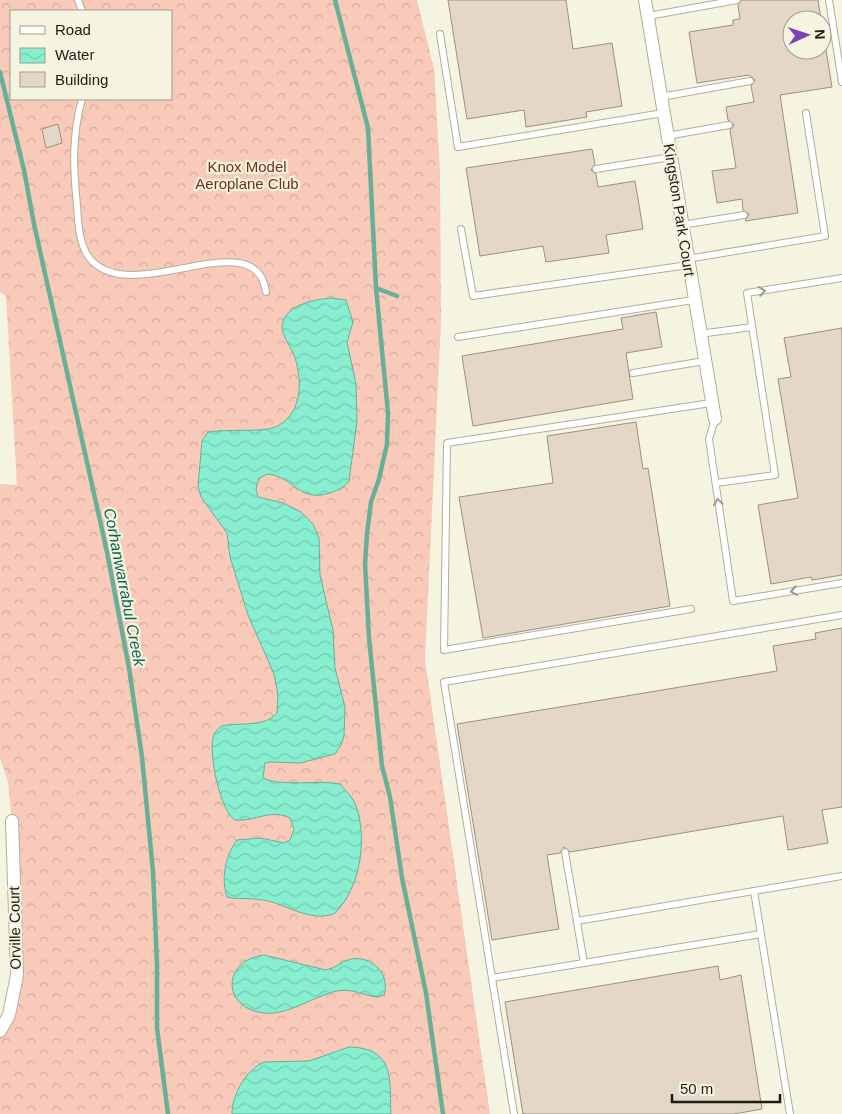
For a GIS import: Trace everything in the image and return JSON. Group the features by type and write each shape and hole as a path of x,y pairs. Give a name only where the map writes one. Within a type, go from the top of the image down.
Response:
{"street":[{"name":"Kingston Park Court","path":"645,0 693,300 715,419"},
{"name":"Orville Court","path":"0,1031 9,1014 17,975 12,821"}],"lane":[{"path":"648,16 737,0"},
{"path":"829,0 842,82"},
{"path":"440,34 458,147 664,113"},
{"path":"661,97 750,81"},
{"path":"82,100 74,137 72,166 79,226 85,251 93,262 109,272 142,276 220,262 237,262 259,272 264,281 266,292"},
{"path":"461,229 473,296 688,262 825,236 806,113"},
{"path":"667,136 729,125"},
{"path":"596,169 671,157"},
{"path":"682,225 744,215"},
{"path":"716,483 775,475 747,293 842,278"},
{"path":"458,338 693,300"},
{"path":"699,334 752,327"},
{"path":"633,373 704,361"},
{"path":"691,609 444,650 447,444 711,403"},
{"path":"715,419 709,439 733,601 842,583"},
{"path":"514,1114 444,682 842,615"},
{"path":"565,852 584,963"},
{"path":"577,921 842,876"},
{"path":"754,891 790,1114"},
{"path":"492,978 761,934"}],"green space":[{"name":"Knox Model Aeroplane Club","path":"0,0 417,0 434,69 440,170 441,321 425,659 490,1114 0,1114 0,1031 14,996 12,821 8,782 0,758 0,484 17,485 6,296 0,292"}],"water":[{"path":"332,298 346,300 353,322 347,342 356,384 357,421 349,481 343,487 330,493 311,495 277,476 268,474 259,478 256,489 258,497 283,503 301,512 313,524 319,538 320,575 333,630 335,668 345,707 344,736 335,754 300,763 265,763 263,777 268,780 286,783 340,784 356,806 360,819 361,848 356,878 343,904 334,914 315,916 263,900 227,897 225,890 225,867 237,840 261,838 284,843 290,840 294,829 290,818 283,815 276,814 235,820 230,815 220,795 214,769 212,746 215,733 222,726 259,723 272,718 277,713 278,696 274,674 248,615 230,557 227,533 201,497 198,486 202,441 208,432 273,428 283,423 290,416 298,398 299,378 295,358 282,330 284,319 288,313 301,304"},
{"path":"264,955 326,970 351,959 366,960 373,963 382,974 385,980 384,995 378,997 343,990 282,1012 264,1013 250,1009 240,1003 234,994 232,984 234,974 240,965 250,959"},
{"path":"349,1047 375,1053 382,1060 387,1068 389,1078 391,1114 232,1114 237,1091 246,1077 257,1066 264,1062 309,1061"}],"building":[{"path":"448,0 566,0 573,49 612,43 622,106 586,112 587,117 526,127 524,110 467,119"},
{"path":"742,0 818,0 820,10 782,10 782,60 828,60 832,87 780,95 798,213 745,221 749,214 743,210 742,199 717,203 712,171 736,168 730,130 734,125 728,120 726,107 754,102 751,86 755,80 749,75 697,83 689,32 733,25 733,20 740,19 738,5"},
{"path":"58,124 62,143 46,148 42,129"},
{"path":"592,149 595,164 591,170 596,174 598,187 635,181 643,229 606,235 609,253 546,262 543,246 480,256 466,168"},
{"path":"656,312 662,347 626,353 633,399 473,426 462,356 623,329 621,318"},
{"path":"842,328 842,575 812,580 811,577 771,584 758,505 798,498 778,379 791,377 784,338"},
{"path":"636,422 643,469 648,468 670,606 483,638 459,497 553,483 547,436"},
{"path":"842,628 842,807 822,810 828,843 788,850 783,816 570,852 564,847 560,853 547,855 559,929 492,940 457,724 777,671 773,646 816,639 815,633"},
{"path":"718,966 720,980 741,975 762,1109 734,1114 523,1114 505,1002"}],"waterway":[{"path":"335,0 368,128 376,288 397,296"},
{"name":"Corhanwarrabul Creek","path":"0,72 24,170 34,224 107,552 129,668 142,757 153,872 157,965 157,1028 168,1114"},
{"path":"376,288 388,413 387,444 379,479 371,502 367,534 365,564 369,638 382,766 390,797 402,878 426,993 443,1114"}]}
